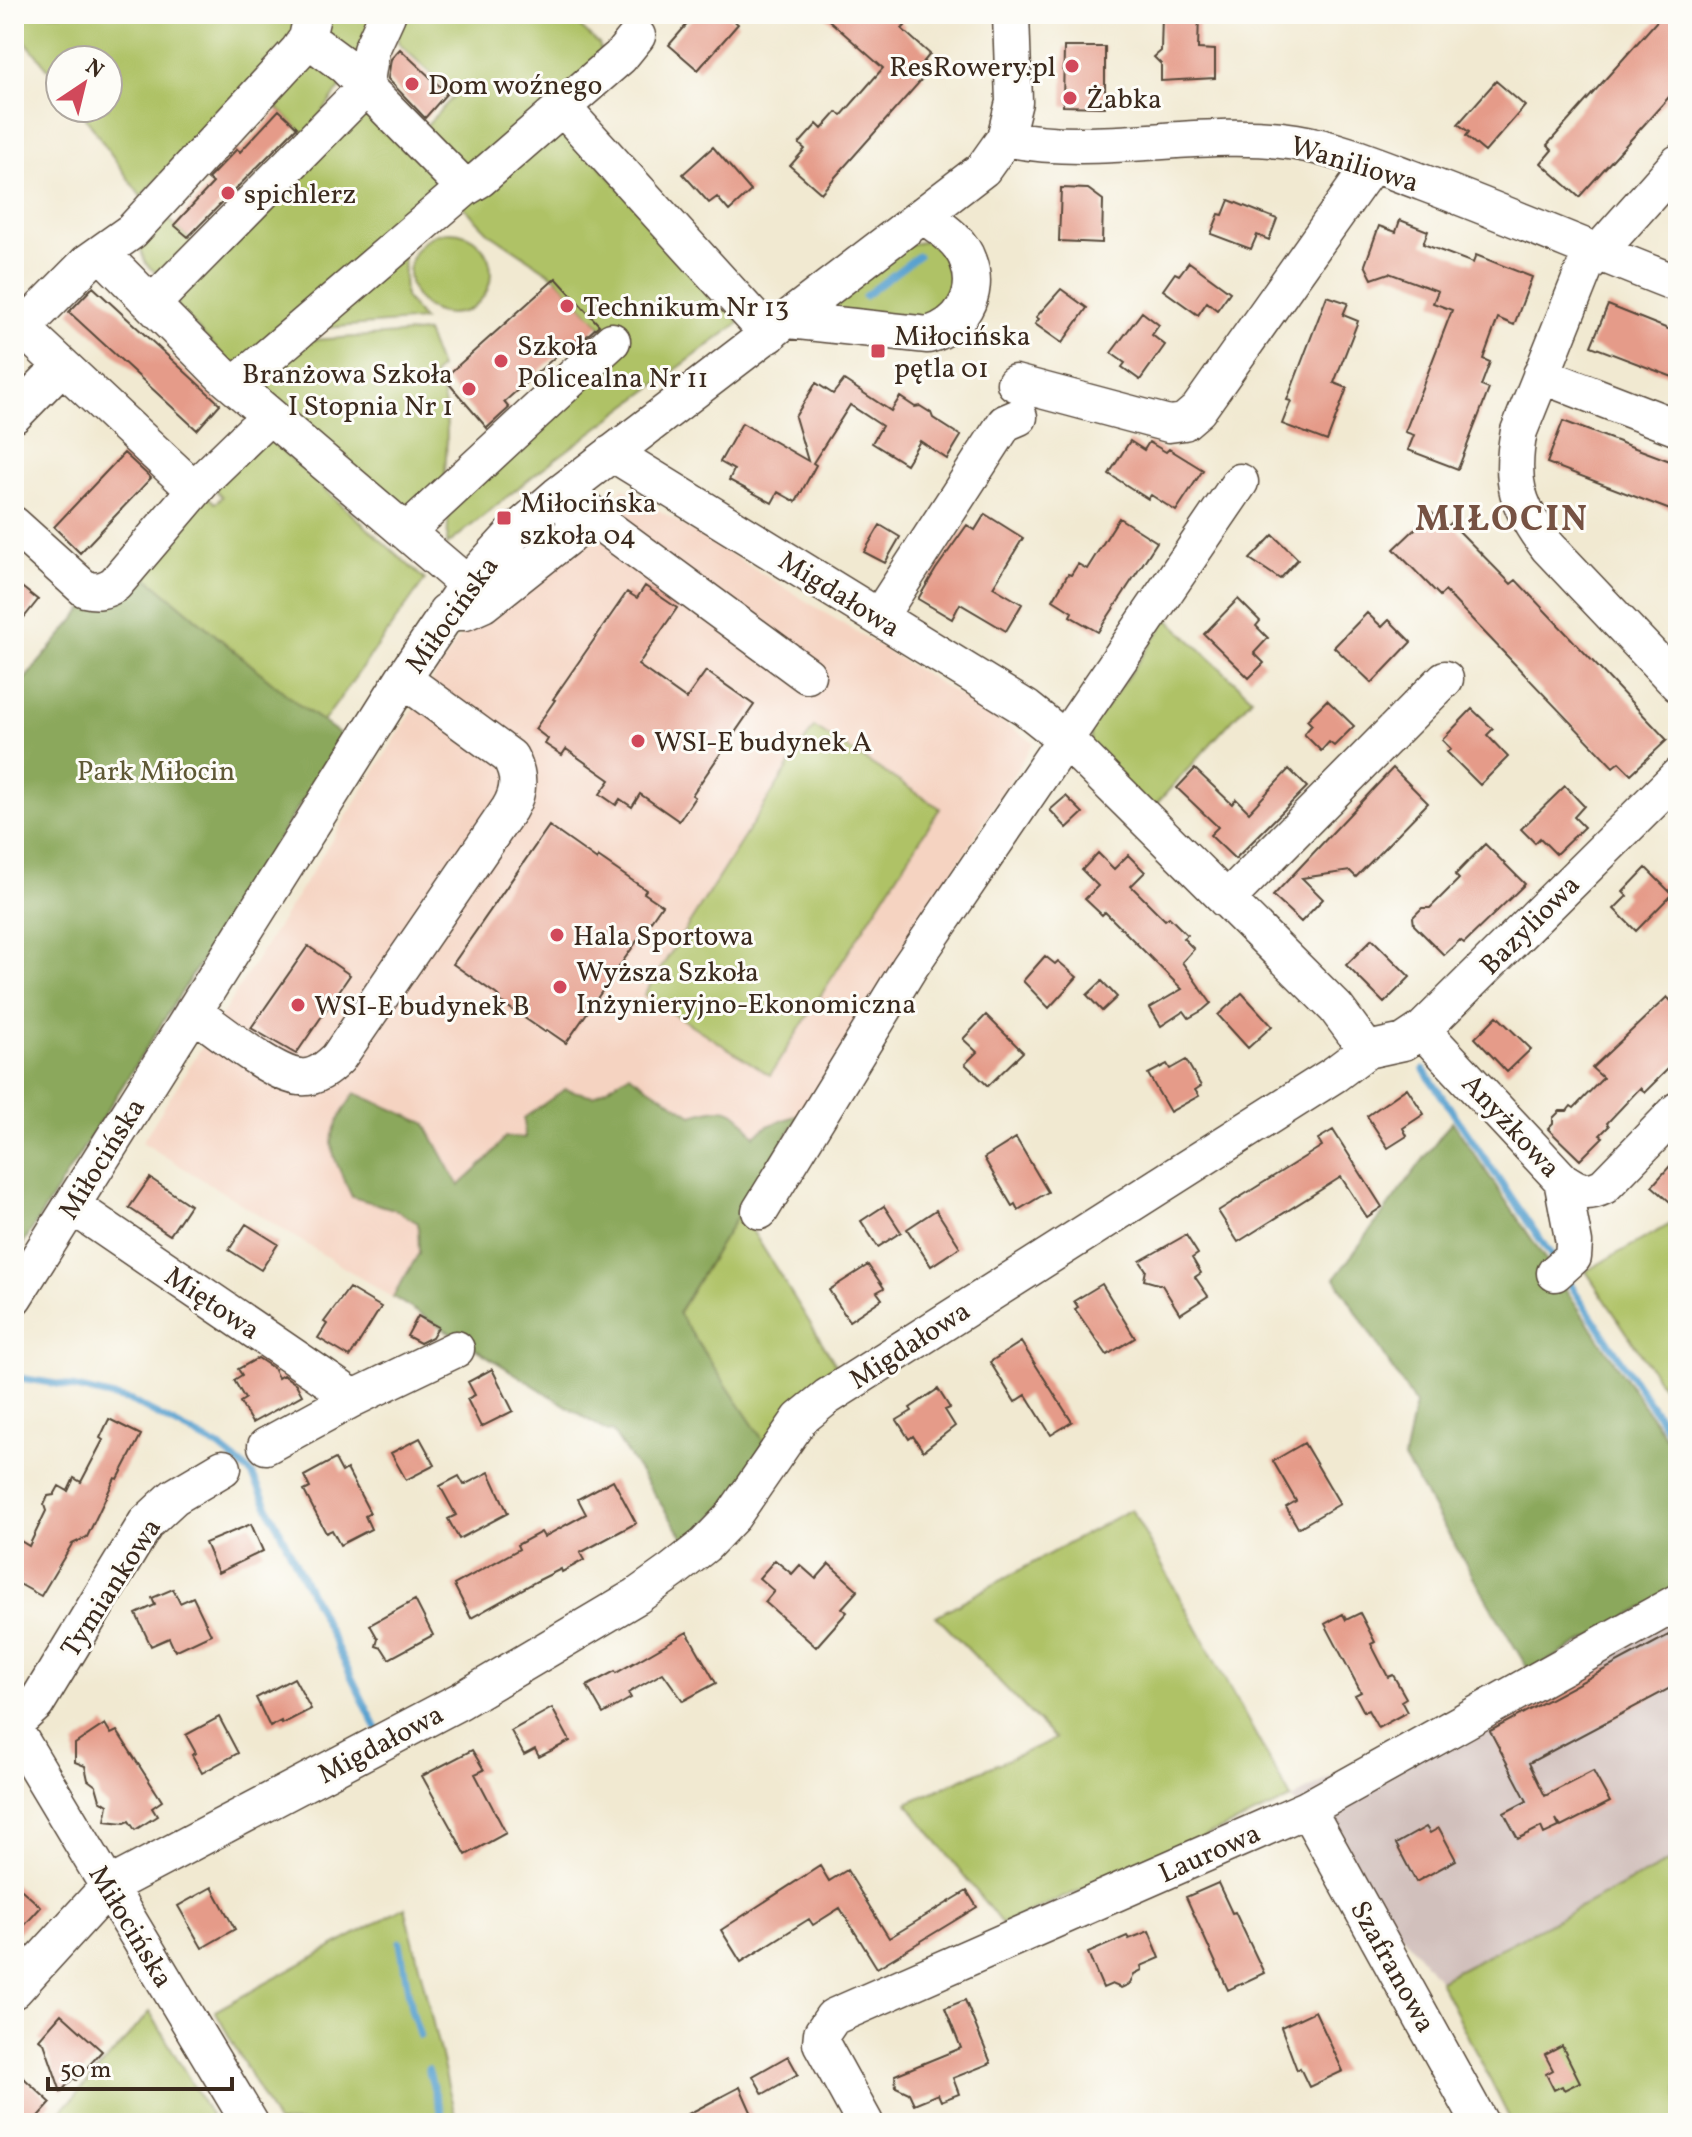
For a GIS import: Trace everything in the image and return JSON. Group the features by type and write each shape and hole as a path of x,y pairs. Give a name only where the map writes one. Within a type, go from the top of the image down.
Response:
{"street":[{"name":"Miłocińska","path":"14,1297 403,679 467,584 512,535 562,492 983,169 1005,138 1014,102 1011,14"},
{"path":"152,304 365,88 371,50 387,15"},
{"path":"195,490 62,366 20,320 87,263 132,231 309,26 336,58 465,188"},
{"path":"235,385 465,188 480,179 620,57 637,36"},
{"path":"562,107 779,327 928,335 944,330 959,318 968,301 971,281 969,262 947,232 924,216"},
{"name":"Waniliowa","path":"1005,138 1031,144 1261,139 1298,142 1372,164 1678,284"},
{"path":"1678,163 1585,267 1519,431 1514,457 1515,484 1531,524 1548,547 1678,684"},
{"path":"879,617 1017,400 1169,424 1184,422 1198,410 1372,164"},
{"path":"101,253 269,416 467,584"},
{"path":"406,532 612,341"},
{"path":"14,415 62,366"},
{"path":"1541,375 1678,428"},
{"path":"14,525 85,589 96,592 115,584 195,490 269,416"},
{"name":"Migdałowa","path":"14,1990 109,1886 460,1701 637,1596 705,1545 733,1516 800,1419 827,1397 1335,1074 1367,1050 1336,1008 1065,739 1026,708 612,453"},
{"path":"760,1211 909,968 1240,482"},
{"path":"446,612 465,612 483,604 570,535 575,528 575,519 562,492"},
{"path":"562,492 807,675"},
{"path":"193,1012 279,1071 296,1076 315,1075 338,1058 515,799 518,777 510,757 454,734 403,679"},
{"path":"1226,900 1445,679"},
{"name":"Bazyliowa","path":"1367,1050 1404,1042 1422,1030 1678,776"},
{"name":"Anyżkowa","path":"1422,1030 1562,1180 1578,1191 1590,1193 1604,1186 1678,1110"},
{"path":"1555,1273 1573,1257 1574,1243 1562,1180"},
{"name":"Miętowa","path":"70,1208 87,1216 354,1398"},
{"path":"266,1446 354,1398 456,1349"},
{"name":"Tymiankowa","path":"14,1726 36,1704 146,1523 174,1497 223,1468"},
{"name":"Laurowa","path":"865,2123 821,2043 822,2033 833,2017 1307,1809 1678,1602"},
{"name":"Miłocińska","path":"14,1726 250,2123"},
{"name":"Szafranowa","path":"1307,1809 1480,2123"}],"shaded area":[{"name":"Wyższa Szkoła Inżynieryjno-Ekonomiczna","path":"623,488 1034,742 678,1313 687,1543 612,1430 608,1432 142,1142 460,636 588,537"},
{"path":"1678,1589 1678,1857 1439,1980 1291,1799"}],"green space":[{"path":"14,14 305,14 302,27 141,197 90,124 124,124 124,44 44,44 44,64 14,27"},
{"path":"321,14 379,14 360,76 317,34"},
{"path":"403,14 566,14 599,44 603,57 475,172 417,135 455,95 398,43 398,21"},
{"path":"318,59 346,80 305,135 269,100"},
{"path":"365,105 451,188 236,370 178,307 178,297"},
{"path":"563,125 740,322 538,472 447,545 449,503 605,331 555,277 488,232 461,204"},
{"path":"168,219 196,245 164,276 146,263 140,243 160,221"},
{"path":"450,232 466,235 479,244 488,257 491,273 488,289 479,302 466,311 450,314 434,311 421,302 412,289 409,273 412,257 421,244 434,235"},
{"path":"927,241 942,247 952,266 956,289 943,306 928,316 915,318 838,311 834,302 911,244"},
{"path":"403,253 405,297 423,320 313,329"},
{"path":"426,332 440,368 434,375 446,415 444,486 412,516 264,392 262,385 299,341"},
{"path":"260,441 272,442 425,580 323,722 299,705 285,722 137,569 207,496 215,503 222,497 215,489"},
{"name":"Park Miłocin","path":"137,569 299,705 343,736 14,1258 14,692 91,600"},
{"path":"1168,619 1252,698 1150,811 1091,751 1091,729"},
{"path":"814,727 940,808 770,1075 644,995"},
{"path":"629,1074 692,1115 729,1110 741,1118 754,1136 768,1126 800,1114 678,1313 765,1443 740,1489 687,1543 612,1431 608,1432 393,1297 419,1253 418,1223 394,1209 352,1197 332,1145 337,1123 355,1093 425,1123 459,1186 488,1159 505,1137 525,1138 524,1118 565,1089 594,1096"},
{"path":"1452,1121 1678,1456 1678,1589 1529,1671 1404,1459 1415,1404 1335,1278"},
{"path":"740,1211 838,1368 792,1410 765,1443 678,1314"},
{"path":"1678,1220 1678,1410 1586,1271"},
{"path":"1131,1509 1291,1799 1002,1924 907,1803 1055,1739 936,1616"},
{"path":"1678,1857 1678,2123 1512,2123 1439,1980"},
{"path":"405,1907 457,2123 277,2123 215,2011"},
{"path":"150,2012 215,2123 51,2123"}],"building":[{"path":"696,14 726,14 738,24 698,70 669,45"},
{"path":"822,14 892,14 905,26 902,29 930,54 916,71 924,77 821,193 790,166 805,149 799,144 817,124 822,129 837,112 842,115 883,68"},
{"path":"1162,14 1199,14 1198,49 1215,50 1215,78 1161,81 1161,64 1154,57 1161,51"},
{"path":"1663,14 1678,14 1678,87 1579,197 1541,163 1552,150 1547,145"},
{"path":"1064,47 1105,47 1105,107 1063,106"},
{"name":"Dom woźnego","path":"400,49 447,93 425,118 388,79 391,59"},
{"path":"1496,81 1525,106 1485,152 1466,136 1469,132 1458,124"},
{"name":"spichlerz","path":"279,110 297,127 188,237 174,225 213,183 208,179 237,149 240,152"},
{"path":"713,147 751,191 729,211 717,197 709,203 683,174"},
{"path":"1061,188 1088,189 1103,200 1102,243 1059,241"},
{"path":"1229,200 1277,219 1269,240 1257,235 1251,249 1211,234"},
{"path":"1400,220 1428,231 1423,244 1473,263 1476,255 1532,277 1514,325 1498,318 1483,359 1490,362 1481,386 1489,389 1458,469 1408,450 1414,435 1405,432 1452,310 1433,303 1438,291 1389,273 1372,279 1365,265 1379,226 1396,232"},
{"path":"1189,262 1230,292 1217,310 1207,302 1198,315 1163,290 1175,273 1179,275"},
{"path":"556,278 599,325 577,345 573,341 504,402 509,408 487,428 444,378"},
{"path":"93,287 220,404 197,430 69,312"},
{"path":"1061,289 1087,308 1062,343 1035,324 1039,319 1036,317"},
{"path":"1327,296 1348,303 1343,315 1358,321 1334,383 1347,388 1327,441 1282,424 1291,401 1287,400"},
{"path":"1608,305 1678,333 1678,379 1591,346"},
{"path":"1142,312 1159,325 1152,335 1165,345 1140,380 1122,367 1125,363 1111,353"},
{"path":"844,380 891,411 900,397 915,407 920,406 961,436 947,459 920,441 906,464 872,443 882,426 850,405 813,463 816,465 796,502 778,492 772,503 729,480 734,470 720,462 742,423 808,461 795,417 816,383 833,394"},
{"path":"1563,421 1678,464 1678,513 1547,463"},
{"path":"1130,441 1144,450 1149,442 1166,452 1169,449 1203,470 1176,511 1151,495 1148,499 1109,474"},
{"path":"124,453 151,478 80,553 54,527"},
{"path":"1432,513 1446,528 1451,523 1511,584 1516,580 1667,740 1631,774 1619,762 1613,767 1445,591 1440,596 1394,549"},
{"path":"985,514 1023,538 993,587 1022,604 1006,631 960,604 952,619 918,599 967,525 975,530"},
{"path":"1119,518 1157,542 1098,632 1070,616 1072,612 1053,600 1068,574 1071,575 1078,564 1087,569"},
{"path":"880,525 900,537 885,563 864,552"},
{"path":"1273,535 1298,559 1280,579 1250,559"},
{"path":"14,581 38,600 14,630"},
{"name":"WSI-E budynek A","path":"645,586 677,608 638,665 686,699 706,671 754,705 692,795 695,797 679,821 640,794 632,807 620,799 616,805 600,794 610,780 566,749 562,755 545,744 548,739 535,729 627,592 637,598"},
{"path":"1238,599 1260,621 1256,626 1268,638 1254,653 1264,663 1249,678 1204,634"},
{"path":"1367,613 1382,627 1389,620 1411,642 1372,683 1334,647"},
{"path":"1327,700 1354,726 1334,746 1329,742 1321,751 1304,734 1312,725 1307,720"},
{"path":"1472,709 1493,729 1487,735 1508,757 1480,785 1447,752 1451,749 1442,740"},
{"path":"1393,768 1428,803 1356,877 1350,871 1302,878 1323,899 1301,922 1273,896"},
{"path":"1195,769 1232,804 1236,799 1249,812 1289,769 1307,787 1235,859 1210,835 1218,827 1177,788"},
{"path":"1565,786 1584,806 1574,817 1584,827 1556,854 1540,838 1535,843 1521,829"},
{"path":"1066,796 1083,813 1067,828 1050,810"},
{"name":"Hala Sportowa","path":"549,826 646,890 644,893 662,905 566,1043 498,1000 500,997 453,964"},
{"path":"1485,844 1525,884 1464,943 1460,940 1444,955 1414,925 1413,917 1422,908 1430,908 1459,879 1455,875"},
{"path":"1098,853 1114,869 1128,855 1145,872 1131,886 1165,920 1169,917 1187,935 1183,938 1194,949 1182,962 1211,1003 1203,1010 1189,1018 1184,1011 1161,1026 1150,1008 1182,989 1105,912 1102,915 1085,899 1098,886 1082,870"},
{"path":"1646,868 1672,894 1636,931 1614,909 1627,896 1623,892"},
{"path":"1372,939 1410,977 1384,1003 1346,965"},
{"name":"WSI-E budynek B","path":"308,946 350,975 296,1054 251,1028"},
{"path":"1045,956 1055,964 1058,961 1077,977 1049,1008 1023,981"},
{"path":"1102,981 1117,997 1102,1011 1087,995"},
{"path":"1242,993 1272,1026 1248,1048 1218,1015"},
{"path":"1667,997 1678,1008 1678,1059 1645,1092 1640,1088 1607,1123 1609,1126 1600,1135 1603,1137 1580,1160 1548,1129 1553,1124 1553,1118 1560,1111 1567,1111 1571,1106 1574,1108 1603,1078 1592,1068"},
{"path":"986,1015 1023,1052 988,1086 965,1064 977,1052 963,1039"},
{"path":"1497,1016 1531,1049 1507,1072 1475,1038"},
{"path":"1186,1060 1201,1086 1195,1090 1199,1096 1170,1112 1148,1074 1167,1064 1170,1069"},
{"path":"1407,1088 1424,1114 1403,1128 1407,1136 1388,1148 1367,1116"},
{"path":"1333,1130 1382,1207 1367,1217 1341,1177 1238,1242 1218,1211 1322,1146 1318,1139"},
{"path":"1016,1138 1048,1192 1018,1210 1015,1204 1012,1206 984,1158"},
{"path":"1678,1157 1678,1209 1652,1186"},
{"path":"150,1178 190,1205 170,1235 129,1208"},
{"path":"884,1206 901,1232 878,1247 861,1221"},
{"path":"936,1210 960,1247 931,1266 907,1229"},
{"path":"246,1224 278,1244 261,1270 229,1250"},
{"path":"1186,1235 1198,1254 1192,1258 1201,1273 1195,1277 1208,1296 1180,1314 1162,1285 1144,1280 1146,1270 1140,1261"},
{"path":"868,1265 884,1288 877,1292 882,1299 849,1321 829,1290"},
{"path":"1102,1284 1135,1338 1107,1355 1075,1309 1078,1307 1074,1301"},
{"path":"349,1288 381,1307 350,1357 318,1338 327,1324 324,1322"},
{"path":"418,1316 438,1327 432,1337 420,1343 407,1336"},
{"path":"1021,1342 1072,1422 1051,1435 1026,1395 1015,1402 990,1362"},
{"path":"258,1358 273,1368 278,1378 283,1375 296,1384 302,1395 252,1423 240,1402 245,1399 234,1380 242,1375 238,1369"},
{"path":"492,1369 513,1411 481,1427 467,1399 475,1395 468,1382"},
{"path":"938,1389 950,1408 945,1410 955,1426 923,1451 913,1436 909,1439 897,1420"},
{"path":"109,1419 141,1435 118,1479 115,1478 87,1537 72,1544 41,1596 14,1581 14,1537 29,1546 46,1511 44,1505 48,1496 54,1495 59,1486 68,1491 74,1478 81,1482 103,1440 100,1438"},
{"path":"420,1438 435,1465 406,1480 391,1453"},
{"path":"1304,1443 1340,1504 1298,1528 1286,1507 1296,1501 1273,1461"},
{"path":"335,1459 342,1472 347,1469 370,1513 365,1516 371,1529 340,1545 332,1530 326,1533 304,1491 310,1488 304,1476"},
{"path":"489,1472 508,1513 459,1539 448,1519 456,1515 440,1486 459,1476 464,1485"},
{"path":"613,1480 636,1523 580,1553 584,1560 537,1581 471,1618 454,1585 519,1549 517,1545 541,1532 544,1537 586,1514 578,1499"},
{"path":"251,1524 263,1551 218,1573 205,1543"},
{"path":"775,1560 792,1574 800,1565 816,1579 829,1564 858,1590 842,1608 847,1612 816,1647 765,1602 774,1591 759,1578"},
{"path":"173,1589 180,1603 193,1597 211,1634 175,1651 169,1638 151,1646 136,1614 155,1605 152,1598"},
{"path":"415,1600 433,1635 389,1659 382,1648 376,1646 378,1639 370,1625"},
{"path":"1360,1613 1388,1677 1393,1675 1406,1698 1401,1701 1407,1712 1378,1728 1355,1695 1361,1692 1325,1624 1343,1614 1346,1620"},
{"path":"1678,1630 1678,1684 1529,1763 1545,1796 1593,1771 1610,1802 1561,1827 1556,1819 1559,1827 1544,1834 1541,1827 1518,1839 1504,1813 1527,1801 1490,1731"},
{"path":"687,1632 716,1683 683,1701 663,1673 628,1693 631,1698 603,1714 587,1686"},
{"path":"294,1678 311,1709 270,1727 256,1698"},
{"path":"552,1708 570,1741 539,1757 535,1749 524,1755 511,1731"},
{"path":"219,1717 238,1753 202,1773 186,1735"},
{"path":"105,1724 111,1734 117,1731 162,1801 152,1808 157,1816 135,1830 129,1821 105,1821 108,1805 100,1800 96,1786 88,1780 85,1766 75,1762 75,1744"},
{"path":"472,1750 484,1770 475,1774 506,1833 466,1855 422,1776"},
{"path":"1426,1827 1430,1833 1439,1828 1456,1860 1416,1882 1396,1844"},
{"path":"820,1866 829,1881 847,1870 889,1938 967,1891 977,1907 877,1968 840,1908 813,1925 809,1919 741,1962 721,1930"},
{"path":"14,1883 41,1907 14,1937"},
{"path":"1218,1883 1264,1973 1228,1990 1186,1897"},
{"path":"212,1887 235,1929 202,1948 178,1906"},
{"path":"1149,1931 1160,1958 1141,1966 1142,1970 1134,1974 1130,1984 1121,1988 1112,1984 1103,1988 1088,1953 1127,1936 1129,1939"},
{"path":"965,2000 991,2063 953,2078 959,2094 941,2101 938,2094 914,2104 909,2093 896,2087 895,2075 961,2048 945,2008"},
{"path":"1315,2011 1343,2071 1309,2087 1300,2068 1297,2070 1281,2027"},
{"path":"61,2014 102,2051 61,2092 44,2043 39,2039"},
{"path":"1562,2046 1580,2082 1564,2090 1562,2086 1554,2090 1546,2074 1553,2070 1545,2055"},
{"path":"788,2056 798,2074 763,2094 753,2076"},
{"path":"14,2069 51,2103 33,2123 14,2123"},
{"path":"740,2087 756,2123 671,2123"}],"waterway":[{"path":"865,296 918,256"},
{"path":"1424,1070 1555,1261"},
{"path":"1566,1278 1678,1446"},
{"path":"14,1377 131,1401 220,1448 252,1474 376,1727"},
{"path":"400,1942 411,2009 420,2036"},
{"path":"428,2069 444,2123"}],"place":[{"name":"ResRowery.pl","path":"1072,66"},
{"name":"Dom woźnego","path":"412,84"},
{"name":"Żabka","path":"1070,98"},
{"name":"spichlerz","path":"228,193"},
{"name":"Technikum Nr 13","path":"567,306"},
{"name":"Miłocińska pętla 01","path":"878,351"},
{"name":"Szkoła Policealna Nr 11","path":"501,361"},
{"name":"Branżowa Szkoła I Stopnia Nr 1","path":"469,389"},
{"name":"Miłocińska szkoła 04","path":"504,518"},
{"name":"WSI-E budynek A","path":"638,741"},
{"name":"Hala Sportowa","path":"557,935"},
{"name":"Wyższa Szkoła Inżynieryjno-Ekonomiczna","path":"560,987"},
{"name":"WSI-E budynek B","path":"298,1005"}],"district":[{"name":"MIŁOCIN","path":"1502,517"}]}
